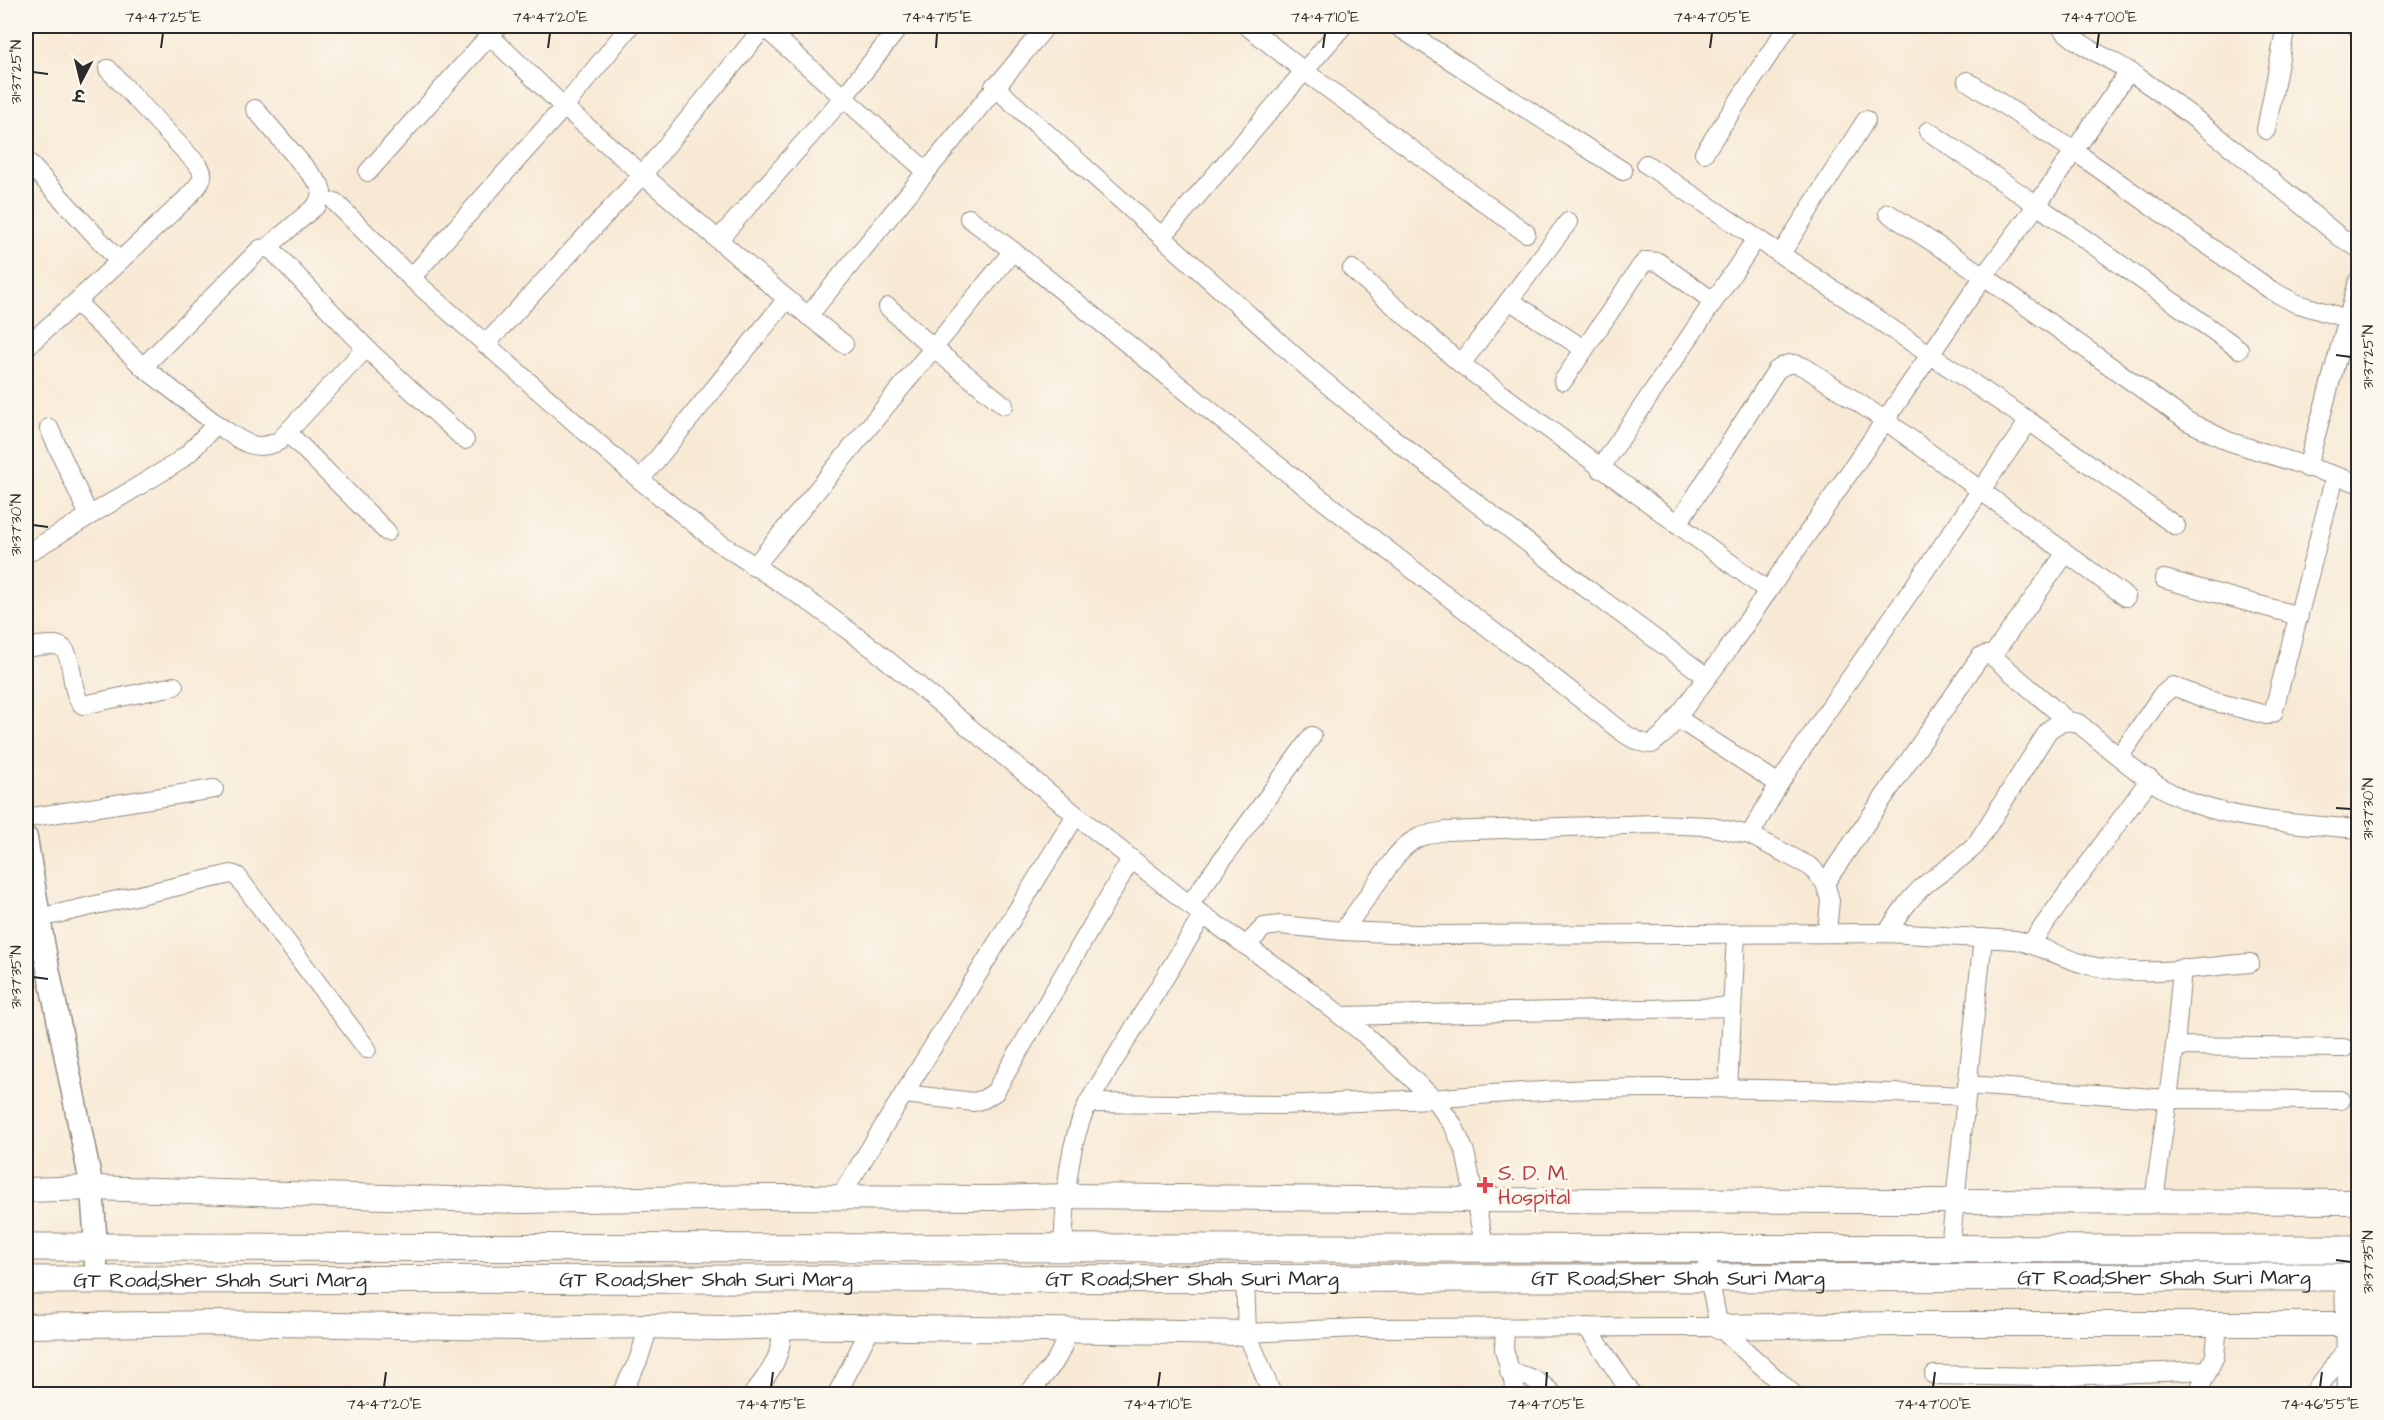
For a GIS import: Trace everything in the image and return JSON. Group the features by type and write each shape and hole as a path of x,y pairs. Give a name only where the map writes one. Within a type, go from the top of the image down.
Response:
{"main road":[{"path":"26,1190 92,1188 520,1201 1066,1196 1473,1200 2358,1202"},
{"name":"GT Road;Sher Shah Suri Marg","path":"26,1247 2358,1249"},
{"name":"GT Road;Sher Shah Suri Marg","path":"26,1281 2351,1277"},
{"path":"26,1326 227,1323 522,1328 783,1326 1247,1333"},
{"path":"1719,1328 1897,1324 2352,1324"}],"street":[{"path":"411,278 564,107 630,26"},
{"path":"485,345 643,174 764,26 926,171"},
{"path":"719,239 843,98 900,26"},
{"path":"808,316 994,86 1046,26"},
{"path":"1247,26 1304,71 1526,233"},
{"path":"1162,237 1343,26"},
{"path":"1397,26 1623,171"},
{"path":"1704,153 1788,26"},
{"path":"2060,26 2069,35 2129,71 2262,172 2340,237 2358,248"},
{"path":"2266,130 2286,26"},
{"path":"368,172 494,31 564,107 787,299 844,345"},
{"path":"27,343 76,302 186,198 204,176 198,165 108,69"},
{"path":"969,218 1276,464 1630,736 1644,743 1655,743 1707,677 1768,591 1886,421 1929,354 2037,205 2129,71"},
{"path":"1967,81 2074,151 2271,290 2295,303 2348,319"},
{"path":"994,86 1308,368 1377,426 1586,588 1707,677"},
{"path":"143,367 260,249 267,248 317,206 322,192 320,185 255,109"},
{"path":"1781,254 1866,120"},
{"path":"1928,131 2037,205 2239,349"},
{"path":"26,160 118,260"},
{"path":"1646,164 2029,421 2176,526"},
{"path":"334,202 411,278 640,480 712,538 814,605 875,650 1131,859 1364,1034 1434,1099 1453,1125 1465,1152 1471,1176 1473,1200 1485,1248"},
{"path":"1888,213 1984,276 2187,421 2228,441 2358,483"},
{"path":"1461,364 1568,222"},
{"path":"1600,469 1756,238"},
{"path":"267,248 273,251 366,348 465,440"},
{"path":"754,567 1013,251"},
{"path":"1563,381 1646,261 1658,262 1713,301"},
{"path":"1352,269 1461,364 1768,591"},
{"path":"2307,468 2358,281"},
{"path":"640,480 787,299"},
{"path":"1509,300 1584,349"},
{"path":"76,302 143,367 216,424 244,442 257,447 267,447 288,433 366,348"},
{"path":"888,306 933,348 1004,405"},
{"path":"1677,525 1776,371 1785,364 1791,363 1806,368 1886,421 2126,597"},
{"path":"1750,835 1779,784 2029,421"},
{"path":"26,554 175,464 190,452 216,424"},
{"path":"50,428 89,516"},
{"path":"288,433 387,532"},
{"path":"2120,756 2161,696 2173,686 2227,706 2267,715 2273,713 2335,476"},
{"path":"1992,657 2066,553"},
{"path":"2164,579 2299,616"},
{"path":"26,648 57,645 63,648 68,657 77,698 83,705 174,686"},
{"path":"1825,883 1980,657 1986,655 1992,657 2068,721"},
{"path":"1677,717 1779,784"},
{"path":"1887,933 1916,893 1960,861 1974,846 2048,731 2057,723 2068,721 2078,723 2150,779 2194,803 2227,813 2299,824 2358,829"},
{"path":"1063,1248 1071,1150 1077,1127 1088,1103 1196,910 1312,736"},
{"path":"2031,944 2150,779"},
{"path":"26,818 214,789"},
{"path":"840,1197 1076,815"},
{"path":"1344,931 1405,844 1419,836 1446,831 1655,824 1708,826 1750,835 1811,867 1825,883 1830,900 1827,933"},
{"path":"26,838 39,918 92,1188 96,1281"},
{"path":"904,1094 974,1102 995,1092 1131,859"},
{"path":"39,918 231,874 237,876 367,1049"},
{"path":"1246,946 1258,931 1268,925 1280,924 1344,931 1440,935 1887,933 1983,938 2031,944 2081,964 2105,969 2182,968 2250,963"},
{"path":"1728,1089 1736,934"},
{"path":"1950,1248 1983,938"},
{"path":"2154,1201 2175,1046 2182,968"},
{"path":"1342,1016 1732,1007"},
{"path":"2175,1046 2344,1048"},
{"path":"1088,1103 1280,1105 1434,1099 1562,1090 1728,1089 1966,1090 2168,1099 2341,1100"},
{"path":"1707,1248 1708,1277 1719,1328 1793,1395"},
{"path":"2347,1395 2346,1350 2352,1324 2351,1277"},
{"path":"1245,1278 1247,1333 1272,1395"},
{"path":"2197,1395 2215,1356 2218,1325"},
{"path":"621,1395 638,1361 649,1326"},
{"path":"753,1395 774,1366 781,1349 783,1326"},
{"path":"837,1395 871,1327"},
{"path":"1587,1327 1632,1395"},
{"path":"1247,1333 1359,1328 1719,1328"},
{"path":"1505,1328 1504,1350 1517,1395"},
{"path":"1028,1395 1060,1353 1066,1340 1066,1330"},
{"path":"2313,1395 2346,1350"},
{"path":"1934,1375 2044,1377 2209,1370"},
{"path":"1509,1372 1530,1376 1542,1382 1553,1395"}],"place":[{"name":"S. D. M. Hospital","path":"1485,1185"}]}
